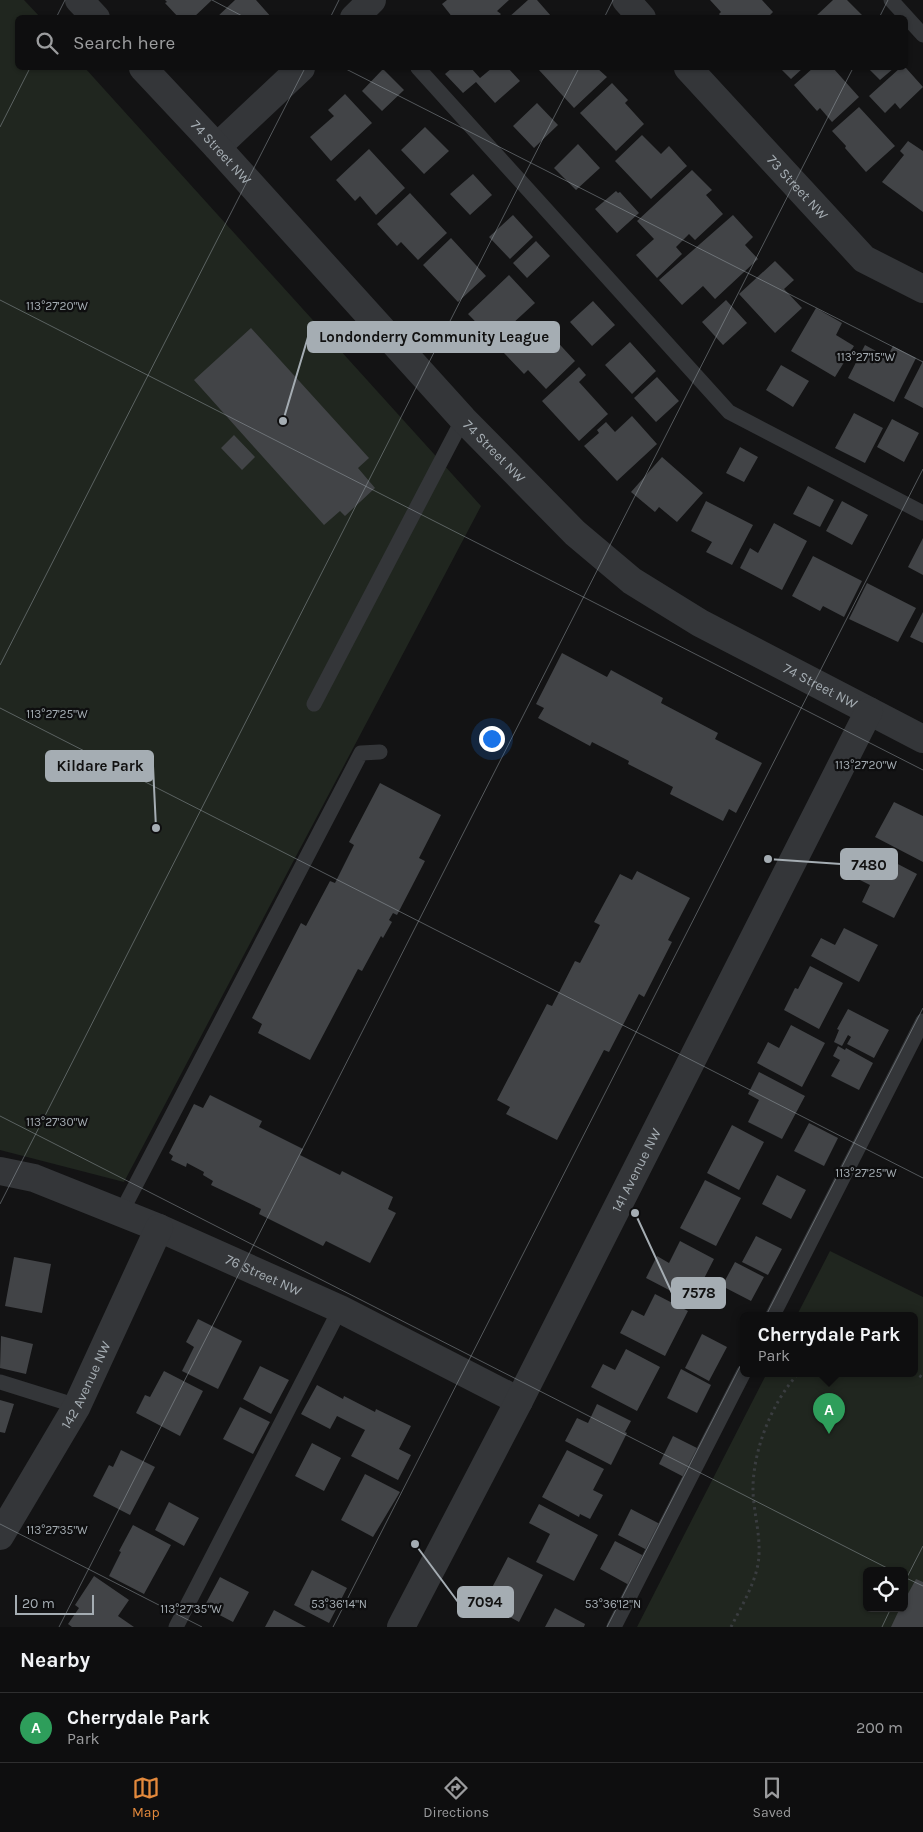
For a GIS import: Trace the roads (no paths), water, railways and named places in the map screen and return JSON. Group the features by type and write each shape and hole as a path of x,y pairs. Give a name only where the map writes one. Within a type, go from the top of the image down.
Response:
{"street":[{"path":"79,0 93,15"},
{"path":"626,0 639,15"},
{"name":"74 Street NW","path":"145,70 218,147 463,418 575,533 632,581 700,624 923,739"},
{"path":"218,147 299,70"},
{"name":"73 Street NW","path":"690,70 864,259 923,289"},
{"name":"141 Avenue NW","path":"401,1627 519,1400 869,711"},
{"name":"76 Street NW","path":"0,1171 34,1178 159,1228 340,1309 519,1400"},
{"name":"142 Avenue NW","path":"0,1536 77,1406 159,1228"}],"lane":[{"path":"892,0 905,15"},
{"path":"908,18 923,35"},
{"path":"420,70 729,412 923,513"},
{"path":"314,704 463,418"},
{"path":"121,1213 361,753 380,752"},
{"path":"775,1312 923,1021"},
{"path":"176,1627 340,1309"},
{"path":"614,1627 741,1377"},
{"path":"0,1382 77,1406"}],"place":[{"name":"Londonderry Community League","path":"283,421"},
{"name":"Kildare Park","path":"156,828"},
{"name":"7480","path":"768,859"},
{"name":"7578","path":"635,1213"},
{"name":"Cherrydale Park","path":"829,1434"},
{"name":"7094","path":"415,1544"}]}
